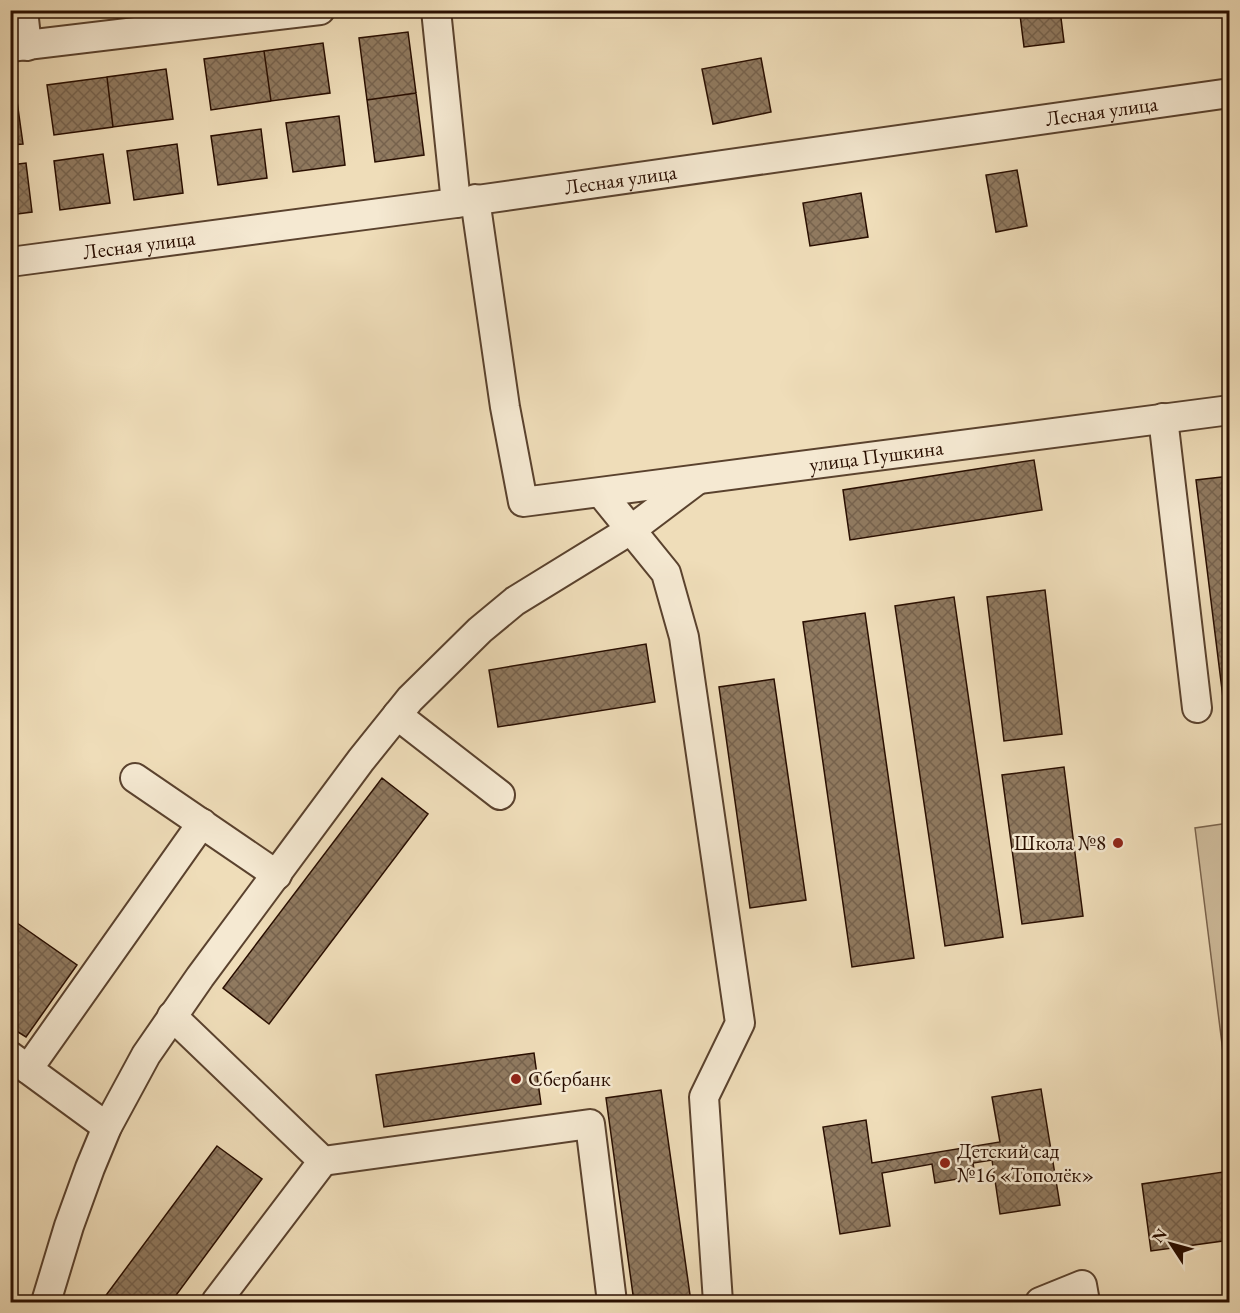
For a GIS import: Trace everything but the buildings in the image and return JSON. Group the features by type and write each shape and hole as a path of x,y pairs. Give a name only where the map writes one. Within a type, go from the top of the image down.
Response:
{"street":[{"path":"22,10 19,46 320,10"},
{"path":"436,10 465,201"},
{"name":"Лесная улица","path":"10,262 465,201 1230,93"},
{"name":"улица Пушкина","path":"465,201 523,502 1230,410"},
{"path":"1163,418 1197,708"},
{"path":"46,1302 69,1226 90,1168 107,1127 146,1055 172,1016 361,760 410,699 480,630 514,601 632,529 697,480"},
{"path":"601,493 666,573 684,637 741,1023 704,1097 718,1302"},
{"path":"397,715 500,795"},
{"path":"135,778 277,875"},
{"path":"107,1127 19,1062 202,823"},
{"path":"172,1016 323,1161"},
{"path":"216,1302 323,1161 590,1124 612,1302"},
{"path":"1040,1302 1082,1285 1085,1302"}],"shaded area":[{"path":"1230,823 1229,1100 1195,828"}],"place":[{"name":"Школа №8","path":"1118,843"},
{"name":"Сбербанк","path":"516,1079"},
{"name":"Детский сад №16 «Тополёк»","path":"945,1163"}]}
